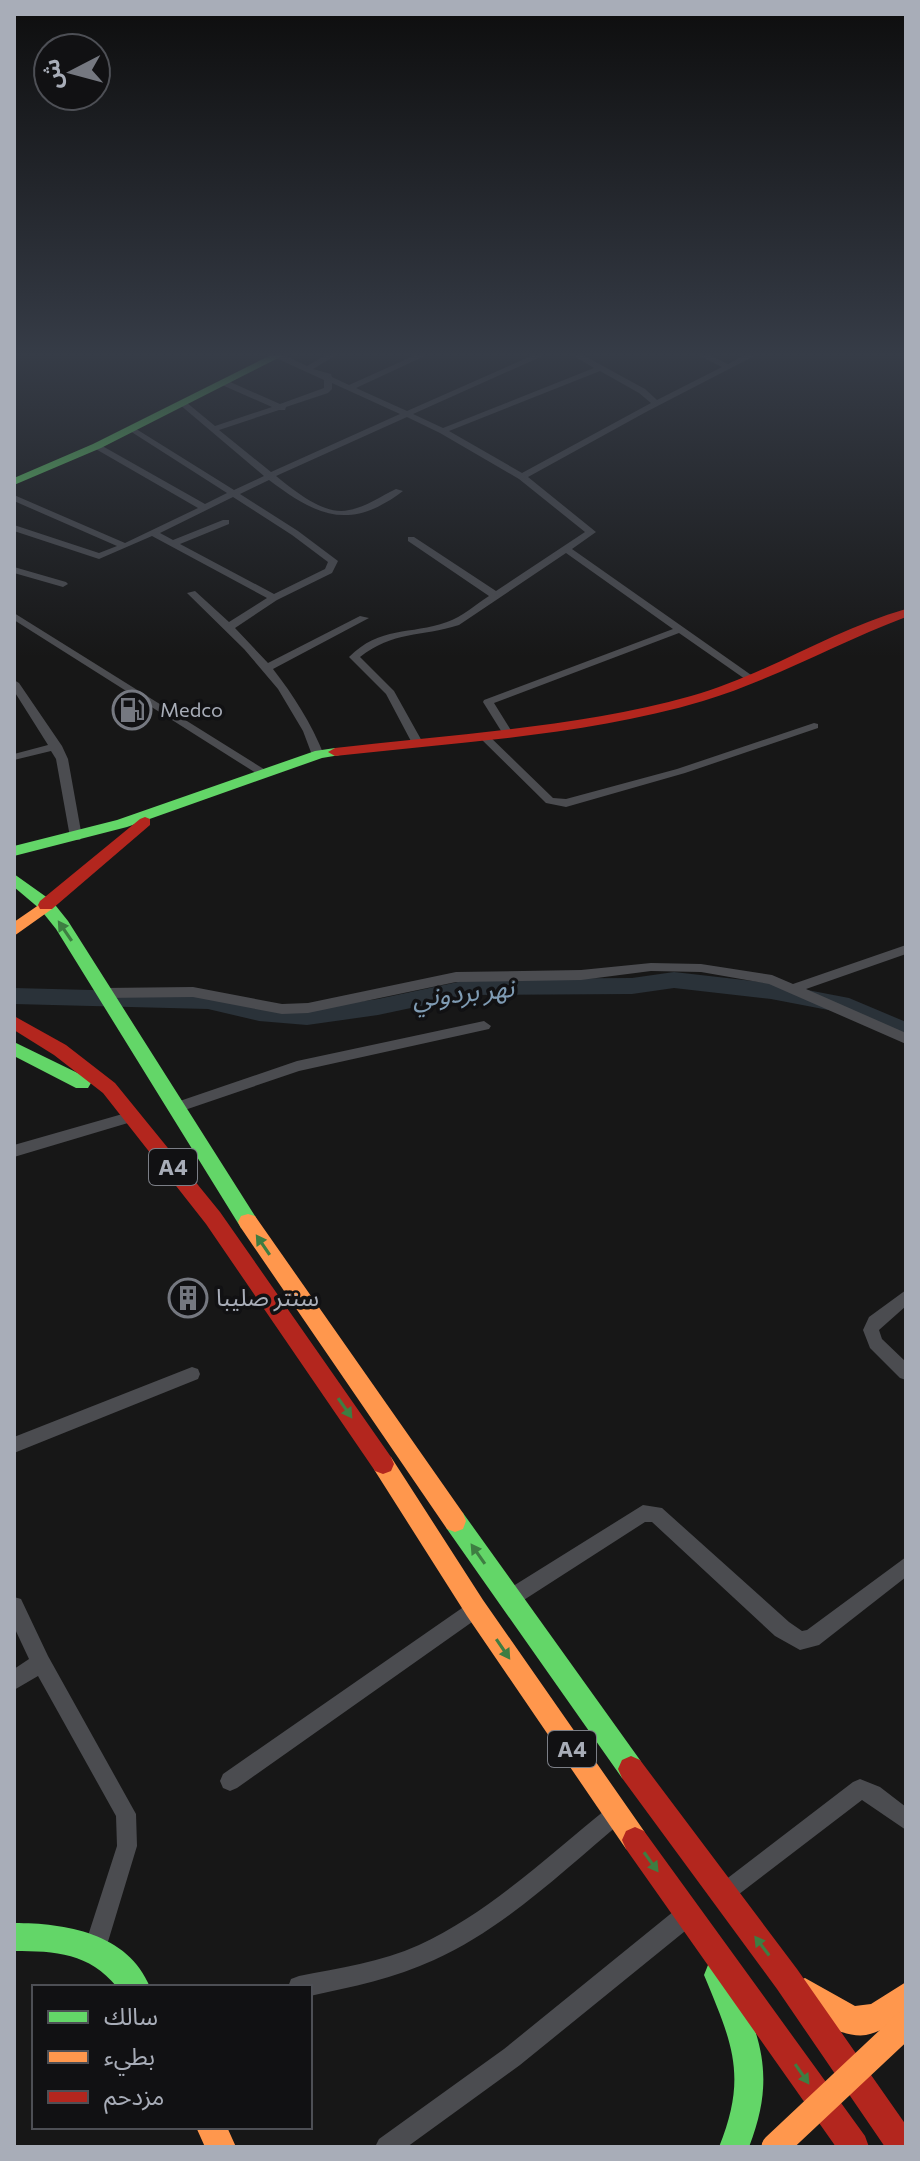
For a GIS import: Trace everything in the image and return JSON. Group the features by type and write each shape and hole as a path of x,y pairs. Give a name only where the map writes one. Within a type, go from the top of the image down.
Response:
{"main road":[{"path":"14,482 77,455"},
{"path":"14,851 154,814 318,755 507,732 649,711 686,702 867,626 906,613"},
{"path":"14,931 154,814"},
{"path":"14,879 46,905 103,993"},
{"name":"A4","path":"103,993 307,1311 509,1599 787,1979 903,2147"},
{"name":"A4","path":"14,1022 94,1074 129,1111 213,1218 366,1438 475,1608 616,1814 854,2147"},
{"path":"14,1048 129,1111"},
{"path":"689,1914 744,2031 750,2062 744,2129 734,2147"},
{"path":"14,1937 79,1938 96,1945 114,1960 134,1985"},
{"path":"787,1979 843,2021 857,2025 889,2013 906,1996"},
{"path":"775,2147 906,2024"},
{"path":"212,2129 221,2147"}],"street":[{"path":"112,455 203,507"},
{"path":"173,455 333,561 329,571 274,598 229,627"},
{"path":"244,455 269,477 324,509 339,514 351,512 399,491"},
{"path":"14,528 99,556 319,455"},
{"path":"417,743 390,693 354,657 396,632 439,628 455,623 588,537 589,530 522,477 484,455"},
{"path":"522,477 563,455"},
{"path":"14,498 125,546"},
{"path":"173,543 226,522"},
{"path":"153,533 274,598"},
{"path":"411,539 495,595"},
{"path":"567,550 749,677"},
{"path":"14,571 63,584"},
{"path":"192,593 229,627 298,708 318,755"},
{"path":"14,616 263,773"},
{"path":"266,668 364,618"},
{"path":"507,732 488,702 681,629"},
{"path":"14,683 62,759 76,837"},
{"path":"482,735 550,801 566,803 681,771 814,726"},
{"path":"14,757 56,746"},
{"path":"793,989 906,949"},
{"path":"103,993 193,992 282,1009 308,1008 456,977 581,975 676,967 753,975 793,989 906,1039"},
{"path":"176,1108 297,1066 484,1026"},
{"path":"14,1151 129,1111"},
{"path":"906,1297 875,1322 871,1330 876,1343 906,1373"},
{"path":"14,1445 192,1374"},
{"path":"509,1599 643,1513 656,1514 782,1629 800,1641 812,1638 906,1566"},
{"path":"14,1606 41,1663 126,1814 127,1846 96,1945"},
{"path":"230,1781 475,1608"},
{"path":"14,1680 41,1663"},
{"path":"723,1894 860,1789 873,1794 906,1820"},
{"path":"307,1985 400,1962 444,1944 515,1894 616,1814"},
{"path":"387,2147 512,2057 689,1914"}],"waterway":[{"name":"نهر بردوني","path":"14,996 208,1001 259,1013 307,1017 378,1007 472,987 632,986 674,980 771,991 849,1006 906,1032"}],"traffic: fast":[{"path":"14,482 77,455"},
{"path":"14,851 122,824 320,754 335,752"},
{"path":"14,879 46,905 62,925 248,1222"},
{"path":"14,1048 82,1083"},
{"path":"455,1521 631,1769"},
{"path":"14,1937 52,1938 83,1944 109,1959 134,1985"},
{"path":"718,1975 744,2039 750,2080 749,2101 734,2147"}],"traffic: slow":[{"path":"14,931 46,905"},
{"path":"248,1222 455,1521"},
{"path":"383,1464 475,1608 635,1840"},
{"path":"805,1992 832,2012 855,2021 878,2016 906,1996"},
{"path":"775,2147 906,2024"},
{"path":"212,2129 221,2147"}],"traffic: jam":[{"path":"335,752 544,728 668,706 729,688 906,613"},
{"path":"46,905 145,822"},
{"path":"14,1022 60,1050 109,1088 213,1218 383,1464"},
{"path":"631,1769 787,1979 903,2147"},
{"path":"635,1840 854,2147"}],"place":[{"name":"Medco","path":"132,710"},
{"name":"سنتر صليبا","path":"188,1298"}]}
